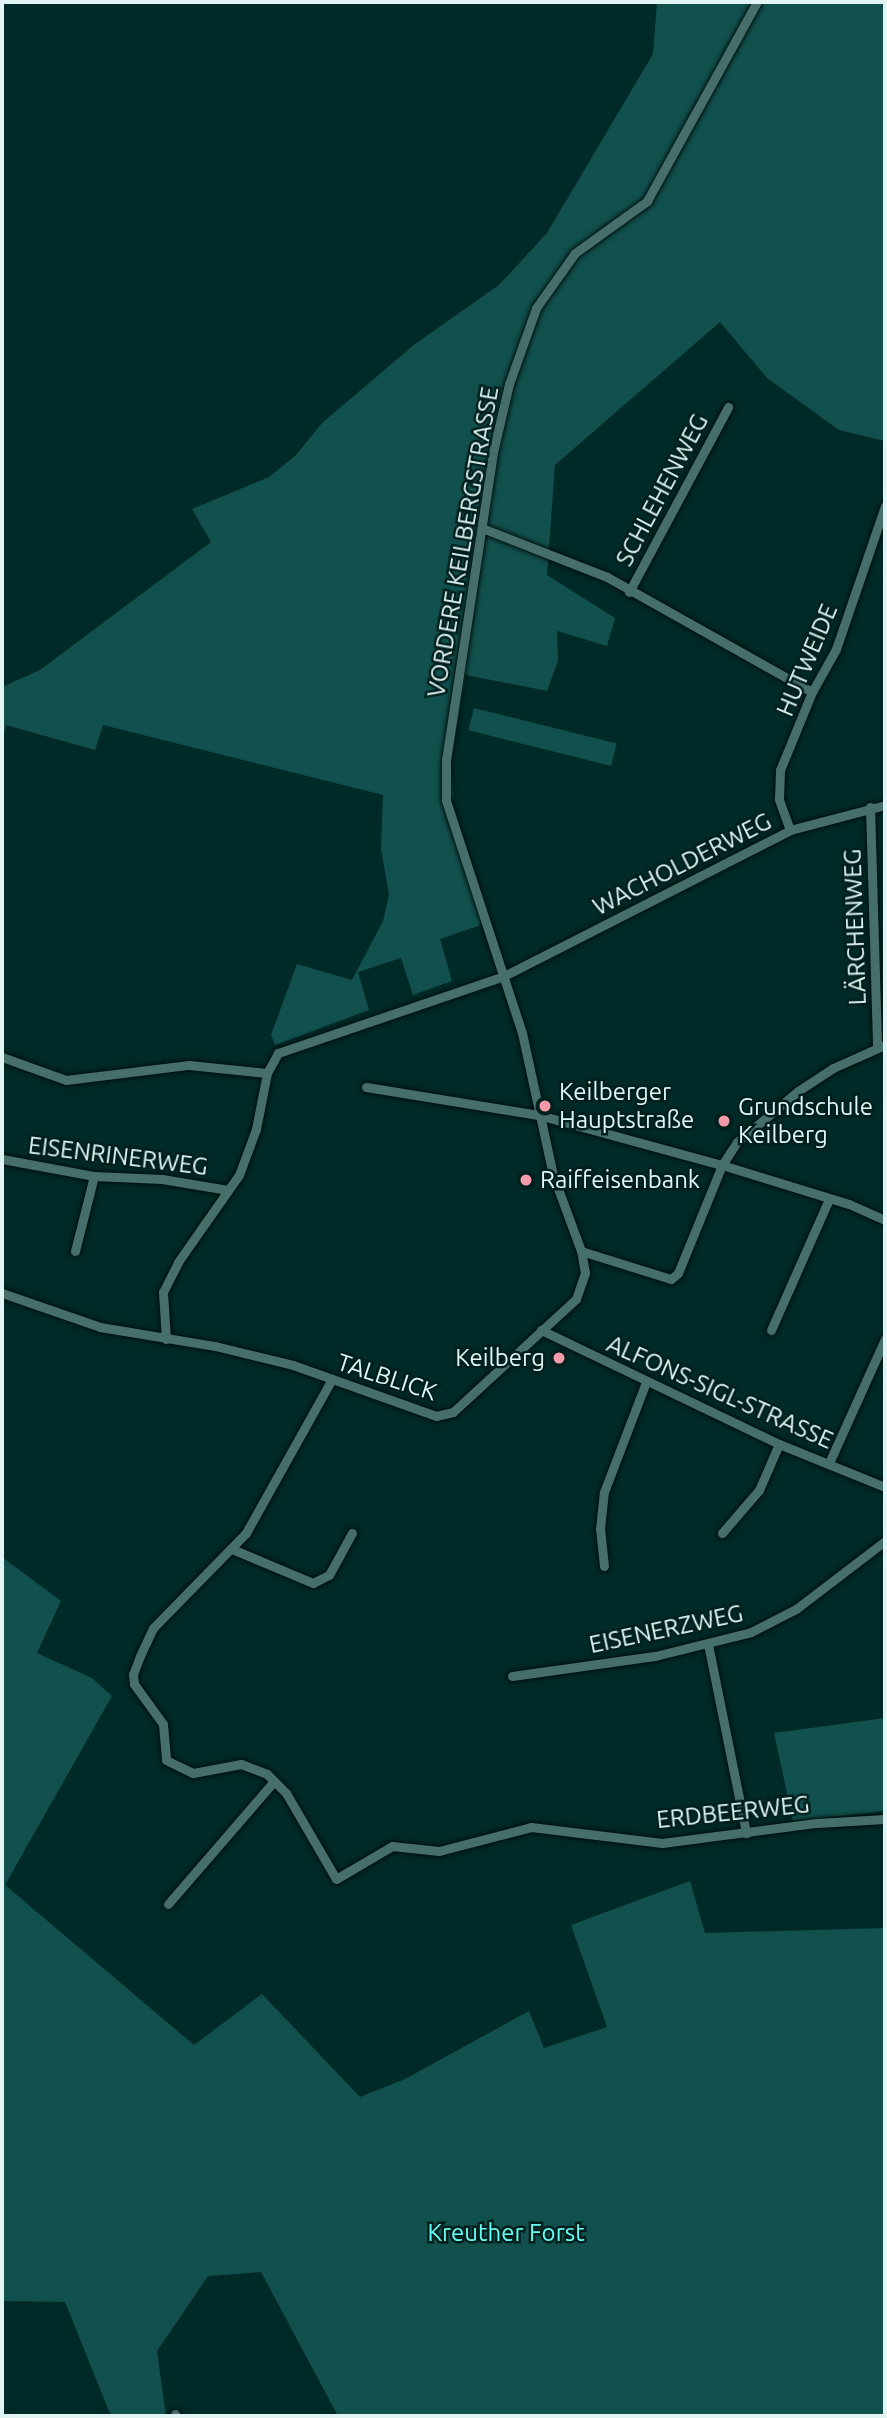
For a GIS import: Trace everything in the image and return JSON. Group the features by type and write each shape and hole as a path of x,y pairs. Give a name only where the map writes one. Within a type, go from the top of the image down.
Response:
{"street":[{"name":"VORDERE KEILBERGSTRASSE","path":"540,1115 528,1056 446,800 446,760 482,528 509,384 536,307 575,253 647,201 757,2"},
{"name":"SCHLEHENWEG","path":"629,592 729,407"},
{"name":"HUTWEIDE","path":"790,830 779,799 780,770 811,692 836,649 885,506"},
{"path":"482,528 568,559 811,692"},
{"name":"WACHOLDERWEG","path":"267,1073 278,1053 289,1046 504,976 790,830 870,807 885,806"},
{"name":"LÄRCHENWEG","path":"870,807 881,1046"},
{"path":"581,1251 671,1279 678,1273 722,1165 737,1142 798,1091 881,1046"},
{"path":"2,1057 66,1080 189,1065 267,1073 247,1156 228,1190 170,1275 162,1307 166,1339"},
{"path":"366,1087 540,1115 722,1165 885,1220"},
{"name":"TALBLICK","path":"2,1293 100,1326 254,1355 332,1379 418,1413 446,1414 576,1299 583,1286 581,1251 553,1175 540,1115"},
{"name":"EISENRINERWEG","path":"2,1159 94,1176 162,1179 228,1190"},
{"path":"75,1251 94,1176"},
{"path":"771,1330 829,1199"},
{"name":"ALFONS-SIGL-STRASSE","path":"541,1330 779,1444 885,1487"},
{"path":"829,1463 885,1339"},
{"path":"168,1904 274,1781 252,1765 241,1764 201,1772 181,1771 166,1760 163,1724 134,1684 133,1674 153,1628 246,1533 332,1379"},
{"path":"604,1566 600,1529 604,1492 646,1382"},
{"path":"722,1533 759,1490 779,1444"},
{"path":"232,1549 313,1583 329,1575 352,1533"},
{"name":"EISENERZWEG","path":"512,1676 708,1644 751,1632 796,1609 885,1541"},
{"path":"708,1644 746,1833"},
{"name":"ERDBEERWEG","path":"274,1781 335,1879 392,1846 439,1851 531,1827 662,1843 885,1819"}],"green space":[{"path":"657,2 885,2 885,441 839,430 767,378 720,322 555,465 547,575 615,618 607,646 557,631 558,661 547,691 466,675 451,764 454,798 444,796 484,924 440,939 452,981 413,995 401,958 358,972 369,1010 275,1045 271,1035 297,964 352,980 383,921 389,895 381,849 383,795 103,725 95,750 6,725 2,744 2,687 40,670 211,542 192,509 269,477 296,455 322,423 415,344 499,285 547,233 653,54"},
{"path":"474,708 617,744 611,766 468,730"},
{"name":"Kreuther Forst","path":"2,1557 61,1601 37,1653 92,1678 112,1696 5,1885 194,2045 262,1994 360,2097 405,2079 529,2011 544,2048 607,2027 571,1925 690,1881 705,1933 885,1928 885,2416 338,2416 261,2272 208,2276 157,2351 166,2416 111,2416 65,2302 2,2301"},
{"path":"885,1718 885,1811 793,1821 774,1733"}],"place":[{"name":"Keilberger Hauptstraße","path":"545,1106"},
{"name":"Grundschule Keilberg","path":"724,1121"},
{"name":"Raiffeisenbank","path":"526,1180"},
{"name":"Keilberg","path":"559,1358"}]}
